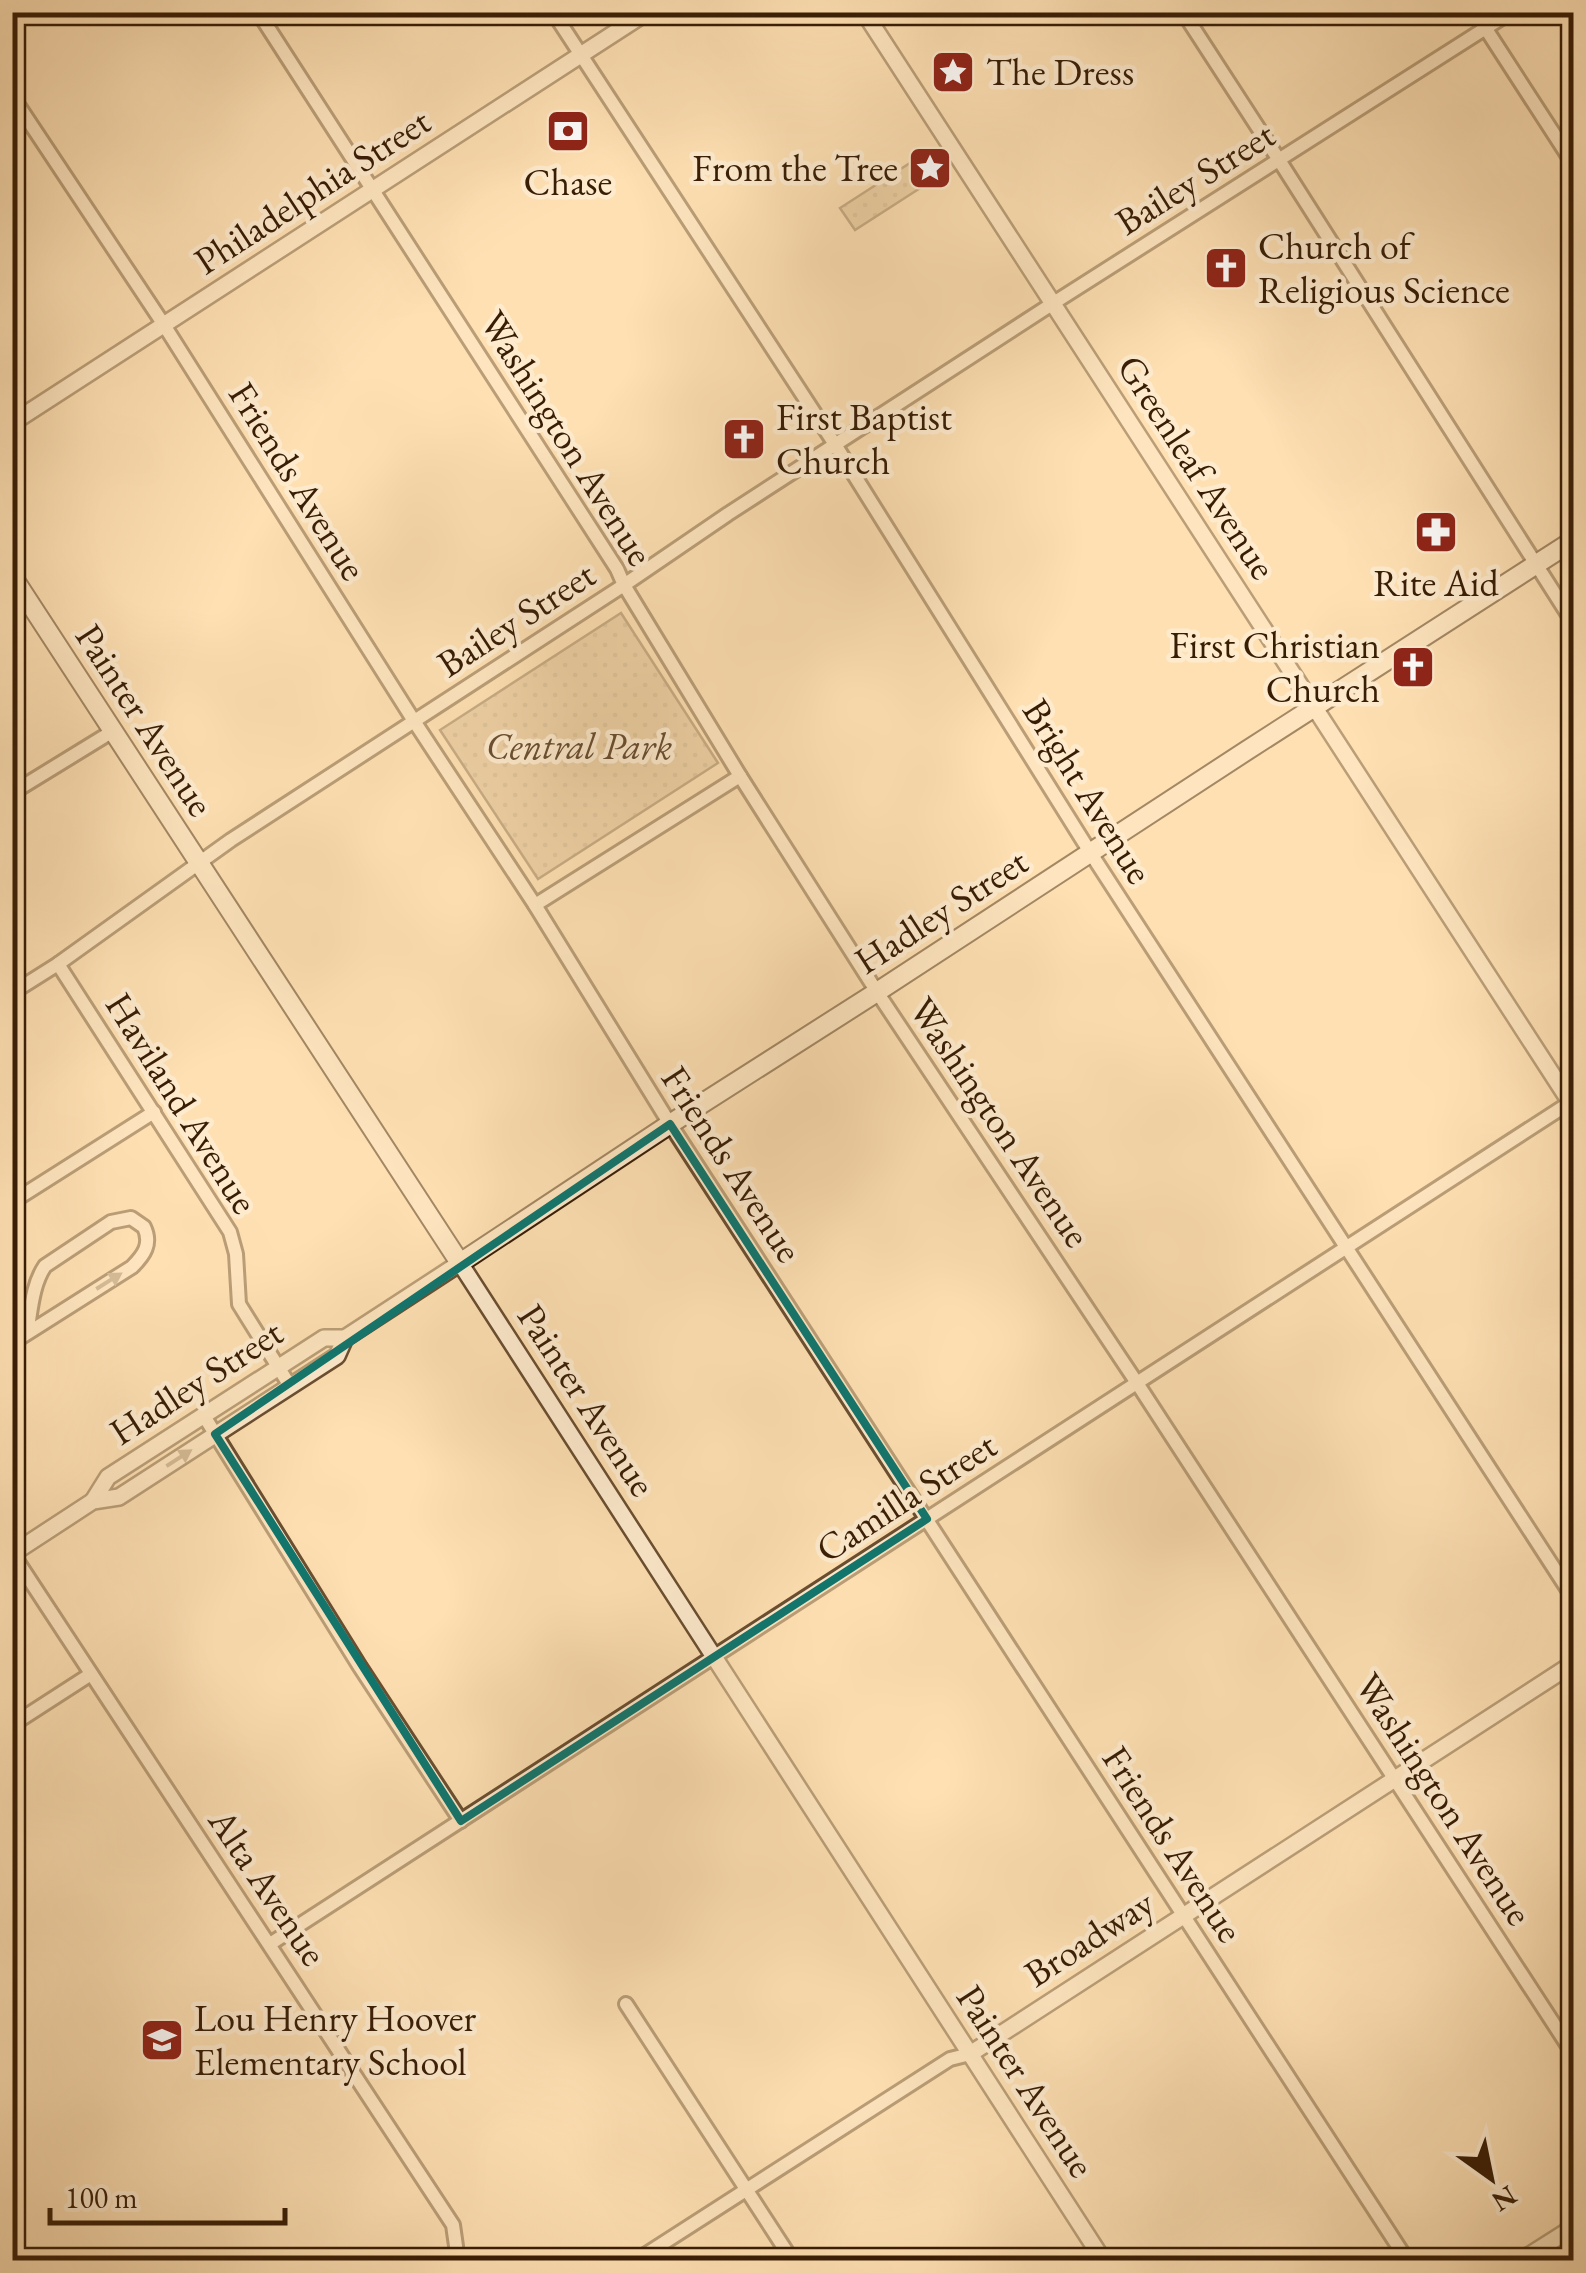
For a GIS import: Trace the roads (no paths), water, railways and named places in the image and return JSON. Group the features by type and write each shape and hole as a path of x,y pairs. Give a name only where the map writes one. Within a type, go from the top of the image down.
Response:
{"main road":[{"name":"Hadley Street","path":"460,1263 1574,540"},
{"name":"Painter Avenue","path":"12,576 460,1263"}],"street":[{"name":"Washington Avenue","path":"258,12 617,569 740,776 877,992 1396,1778 1574,2055"},
{"name":"Bright Avenue","path":"553,12 836,446 1090,852 1574,1599"},
{"name":"Philadelphia Street","path":"12,423 647,12"},
{"name":"Greenleaf Avenue","path":"864,12 1572,1103"},
{"path":"1183,12 1574,624"},
{"path":"1475,12 1574,165"},
{"name":"Bailey Street","path":"12,992 58,964 231,840 624,586 728,514 1511,12"},
{"name":"Friends Avenue","path":"12,96 164,325 414,721 536,905 670,1124 1407,2260"},
{"path":"12,793 113,731"},
{"path":"536,905 740,776"},
{"name":"Haviland Avenue","path":"58,964 230,1232 236,1254 239,1304 290,1386"},
{"name":"Camilla Street","path":"270,1944 1572,1103"},
{"path":"12,1202 154,1112"},
{"path":"12,1343 27,1334 132,1267 148,1244 144,1227 131,1218 111,1222 45,1266 39,1274 27,1334"},
{"name":"Hadley Street","path":"13,1554 94,1501 119,1497 290,1386 336,1356 346,1338 460,1263"},
{"name":"Painter Avenue","path":"460,1263 1103,2260"},
{"name":"Hadley Street","path":"94,1501 108,1477 324,1338 346,1338"},
{"path":"204,1416 360,1667 461,1820"},
{"name":"Alta Avenue","path":"13,1554 453,2226 455,2260"},
{"name":"Broadway","path":"637,2260 950,2059 970,2054 1574,1663"},
{"path":"12,1725 91,1674"},
{"path":"626,2004 792,2260"},
{"path":"1522,2260 1574,2227"}],"place":[{"name":"The Dress","path":"953,72"},
{"name":"Chase","path":"568,131"},
{"name":"From the Tree","path":"930,168"},
{"name":"Church of Religious Science","path":"1226,268"},
{"name":"First Baptist Church","path":"744,439"},
{"name":"Rite Aid","path":"1436,532"},
{"name":"First Christian Church","path":"1413,667"},
{"name":"Lou Henry Hoover Elementary School","path":"162,2040"}],"park label":[{"name":"Central Park","path":"579,746"}]}
